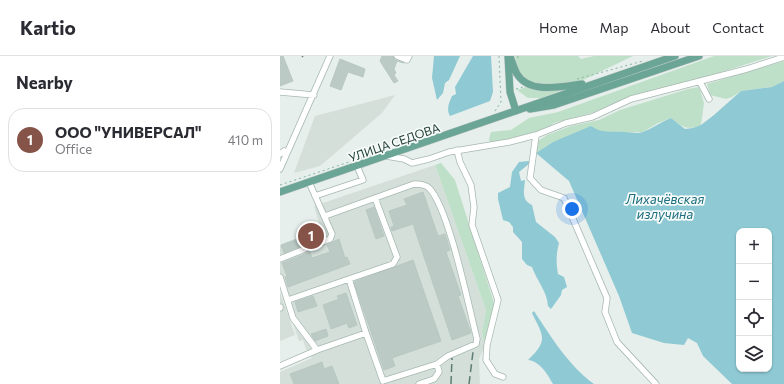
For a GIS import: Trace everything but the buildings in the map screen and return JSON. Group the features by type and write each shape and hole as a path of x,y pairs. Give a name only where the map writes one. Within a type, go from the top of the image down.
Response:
{"main road":[{"path":"509,56 517,74 524,82 531,86 557,87 596,82"},
{"path":"509,56 510,92 516,111"},
{"path":"516,111 596,82 675,56"},
{"path":"516,111 554,105 699,56"},
{"name":"УЛИЦА СЕДОВА","path":"280,192 357,166 384,153 516,111"}],"street":[{"path":"280,169 283,152 314,95 330,56"},
{"path":"397,56 407,60 409,56"},
{"path":"384,153 412,163 457,150 509,142 536,135 566,123 592,117 631,100 700,82 784,57"},
{"path":"700,82 709,99"},
{"path":"280,92 314,95"},
{"path":"536,135 530,178 541,190 564,198 607,298 605,312 617,342 656,384"},
{"path":"457,150 460,162 471,184 474,207 472,225 498,300 486,344 486,360 495,374 504,377"},
{"path":"315,196 363,180 357,166"},
{"path":"280,259 330,239 332,234 309,182"},
{"path":"325,216 414,184 421,184 428,187 434,195 444,218 455,250 477,339 476,344 448,356 437,364 383,383 349,279"},
{"path":"288,300 393,264 397,257 375,198"},
{"path":"280,277 293,318 317,350"},
{"path":"280,366 317,350 366,333"},
{"path":"419,384 434,379 439,372 437,364"}],"path":[{"path":"494,113 501,102 499,56"},
{"path":"518,56 518,61"},
{"path":"575,79 643,61"},
{"path":"516,89 525,86"},
{"path":"280,185 384,153"}],"shaded area":[{"path":"395,95 382,113 320,166 294,173 315,116"},
{"path":"435,165 486,310 482,332 485,346 479,359 480,384 280,384 280,372 312,358 306,349 303,340 299,341 280,286 280,246 321,230 314,206"},
{"path":"280,292 295,335 280,341"}],"green space":[{"path":"515,56 578,56 581,59 594,56 633,56 579,82 536,85 528,81 521,74 517,66"},
{"path":"714,56 772,56 700,79 629,97 592,113 554,123 546,129 508,141 490,144 489,139 491,132 511,130 529,118 558,112"},
{"path":"784,61 784,81 772,87 741,91 726,99 710,95 707,84"},
{"path":"526,87 536,90 566,89 541,98 528,98 517,90"},
{"path":"699,87 704,103 701,125 689,128 678,124 671,118 658,123 643,132 607,133 597,130 582,130 569,137 553,142 536,153 538,141 547,135 571,126 599,120 620,110"},
{"path":"441,163 455,180 495,306 485,346 482,332 486,310 435,165"}],"water":[{"path":"434,56 460,56 449,80 445,83 443,93 437,100 432,78"},
{"path":"473,56 491,56 493,92 490,101 450,116 448,106 452,96 456,94 455,87"},
{"name":"Лихачёвская излучина","path":"784,81 784,384 732,384 703,356 697,343 688,338 684,345 664,343 632,333 619,296 569,181 536,153 553,142 591,126 595,129 603,131 638,133 671,118 685,129 693,128 701,125 714,115 741,91 772,87"},
{"path":"529,161 530,163 519,172 521,181 525,180 525,198 528,203 532,205 536,222 555,237 559,243 557,251 558,274 564,277 567,287 562,290 561,295 551,309 548,306 544,291 532,267 527,265 522,259 522,242 513,232 513,227 509,222 503,220 498,199 498,193 510,187 512,172 519,162"},
{"path":"534,311 554,341 576,369 594,384 553,384 540,366 528,360 539,347 542,338 539,327 532,313"}],"railway":[{"path":"469,384 473,352"},
{"path":"451,384 452,358"}],"place":[{"name":"ООО \"УНИВЕРСАЛ\"","path":"311,236"}]}
